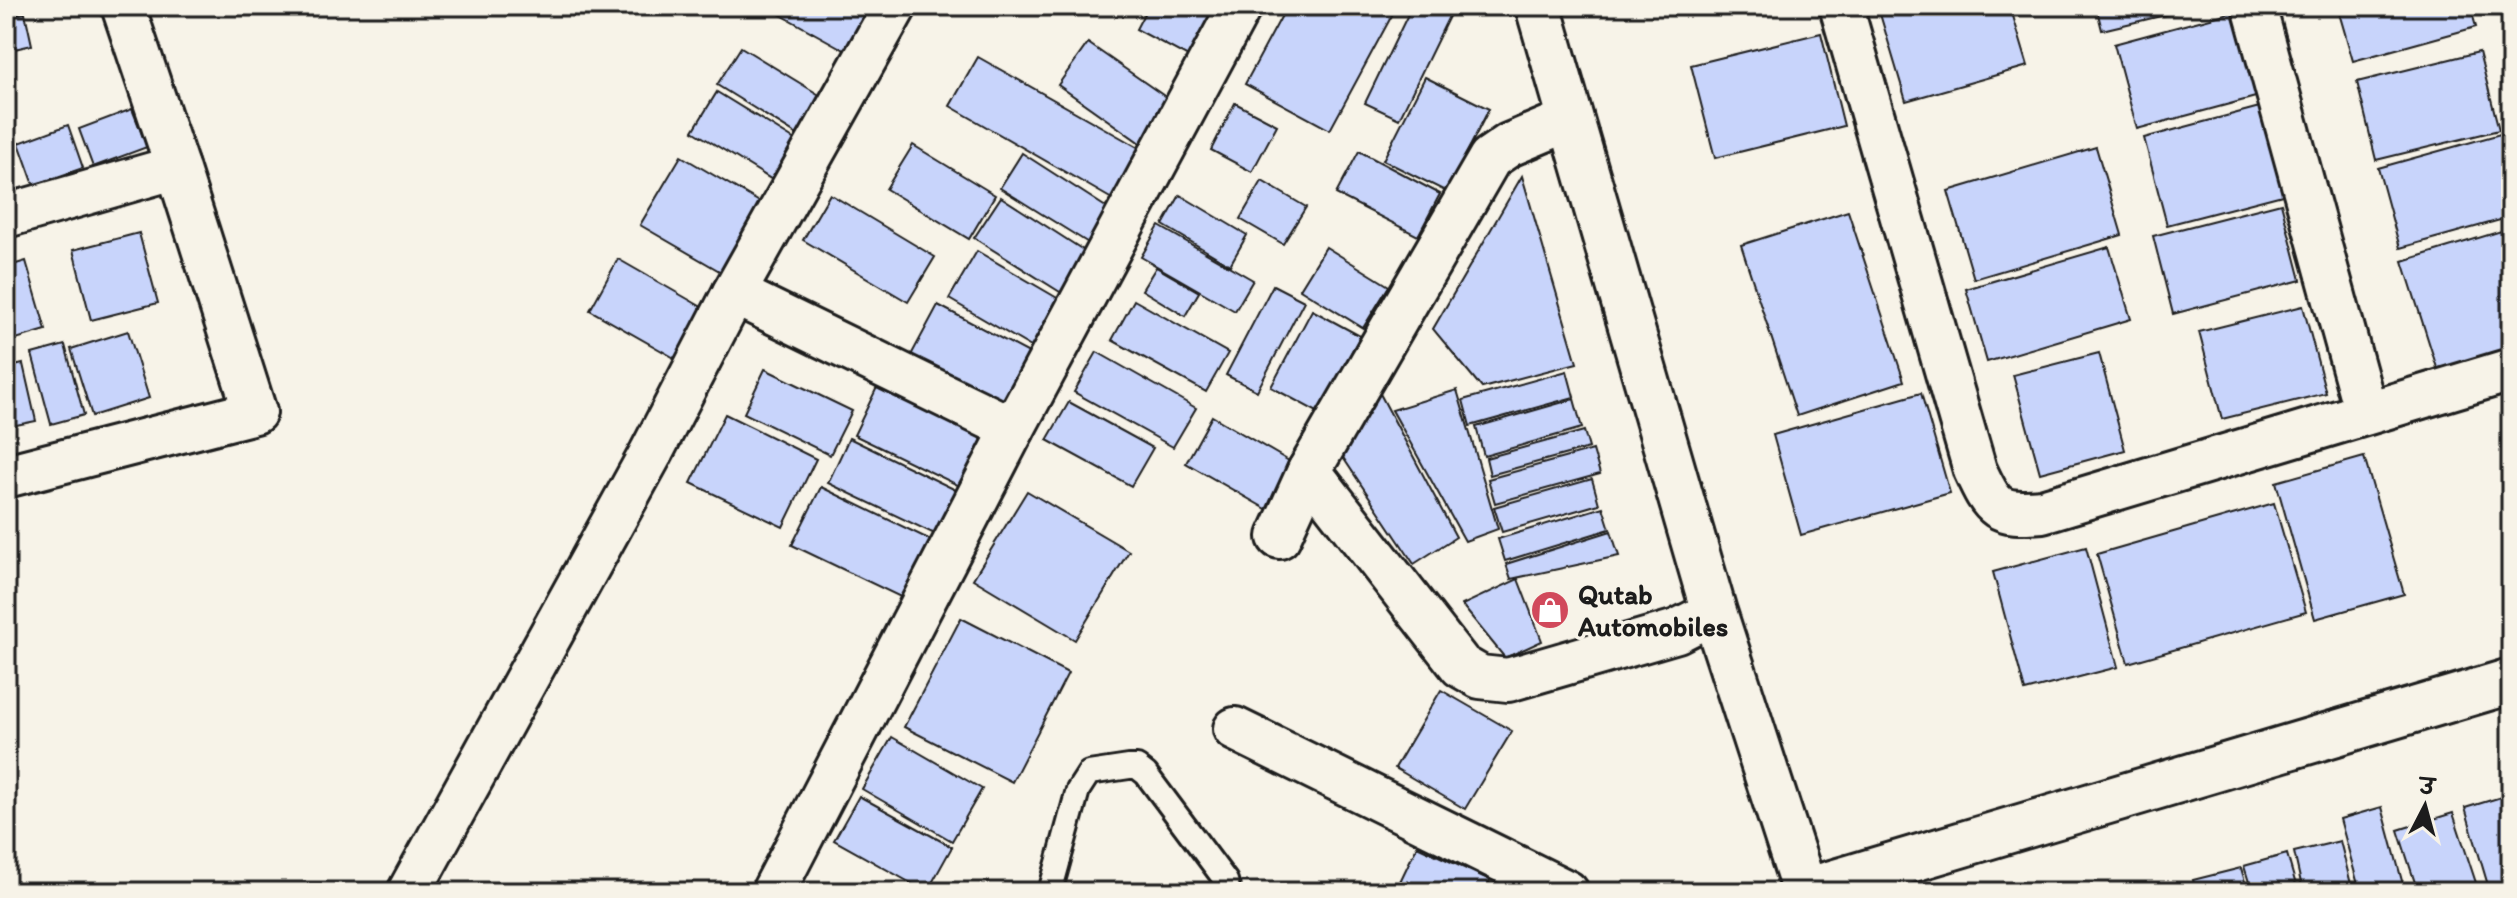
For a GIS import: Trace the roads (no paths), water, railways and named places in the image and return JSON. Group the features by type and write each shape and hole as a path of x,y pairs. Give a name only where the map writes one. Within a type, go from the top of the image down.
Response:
{"street":[{"path":"6,476 255,412 123,6"},
{"path":"409,892 651,453 734,293 895,6"},
{"path":"773,892 1013,429 1240,6"},
{"path":"1538,6 1714,612 1804,892 2511,681"},
{"path":"1841,6 1975,470 1989,500 2013,514 2042,511 2511,370"},
{"path":"2254,6 2366,413"},
{"path":"1279,537 1309,471 1490,158 1509,145 1571,119"},
{"path":"6,216 177,167"},
{"path":"734,293 1013,429"},
{"path":"1309,471 1461,666 1480,677 1508,680 1677,631 1714,612"},
{"path":"1235,729 1567,892"}],"lane":[{"path":"1050,892 1078,790 1084,779 1089,773 1129,767 1137,767 1146,774 1226,881 1229,892"}],"place":[{"name":"Qutab Automobiles","path":"1550,610"}]}
